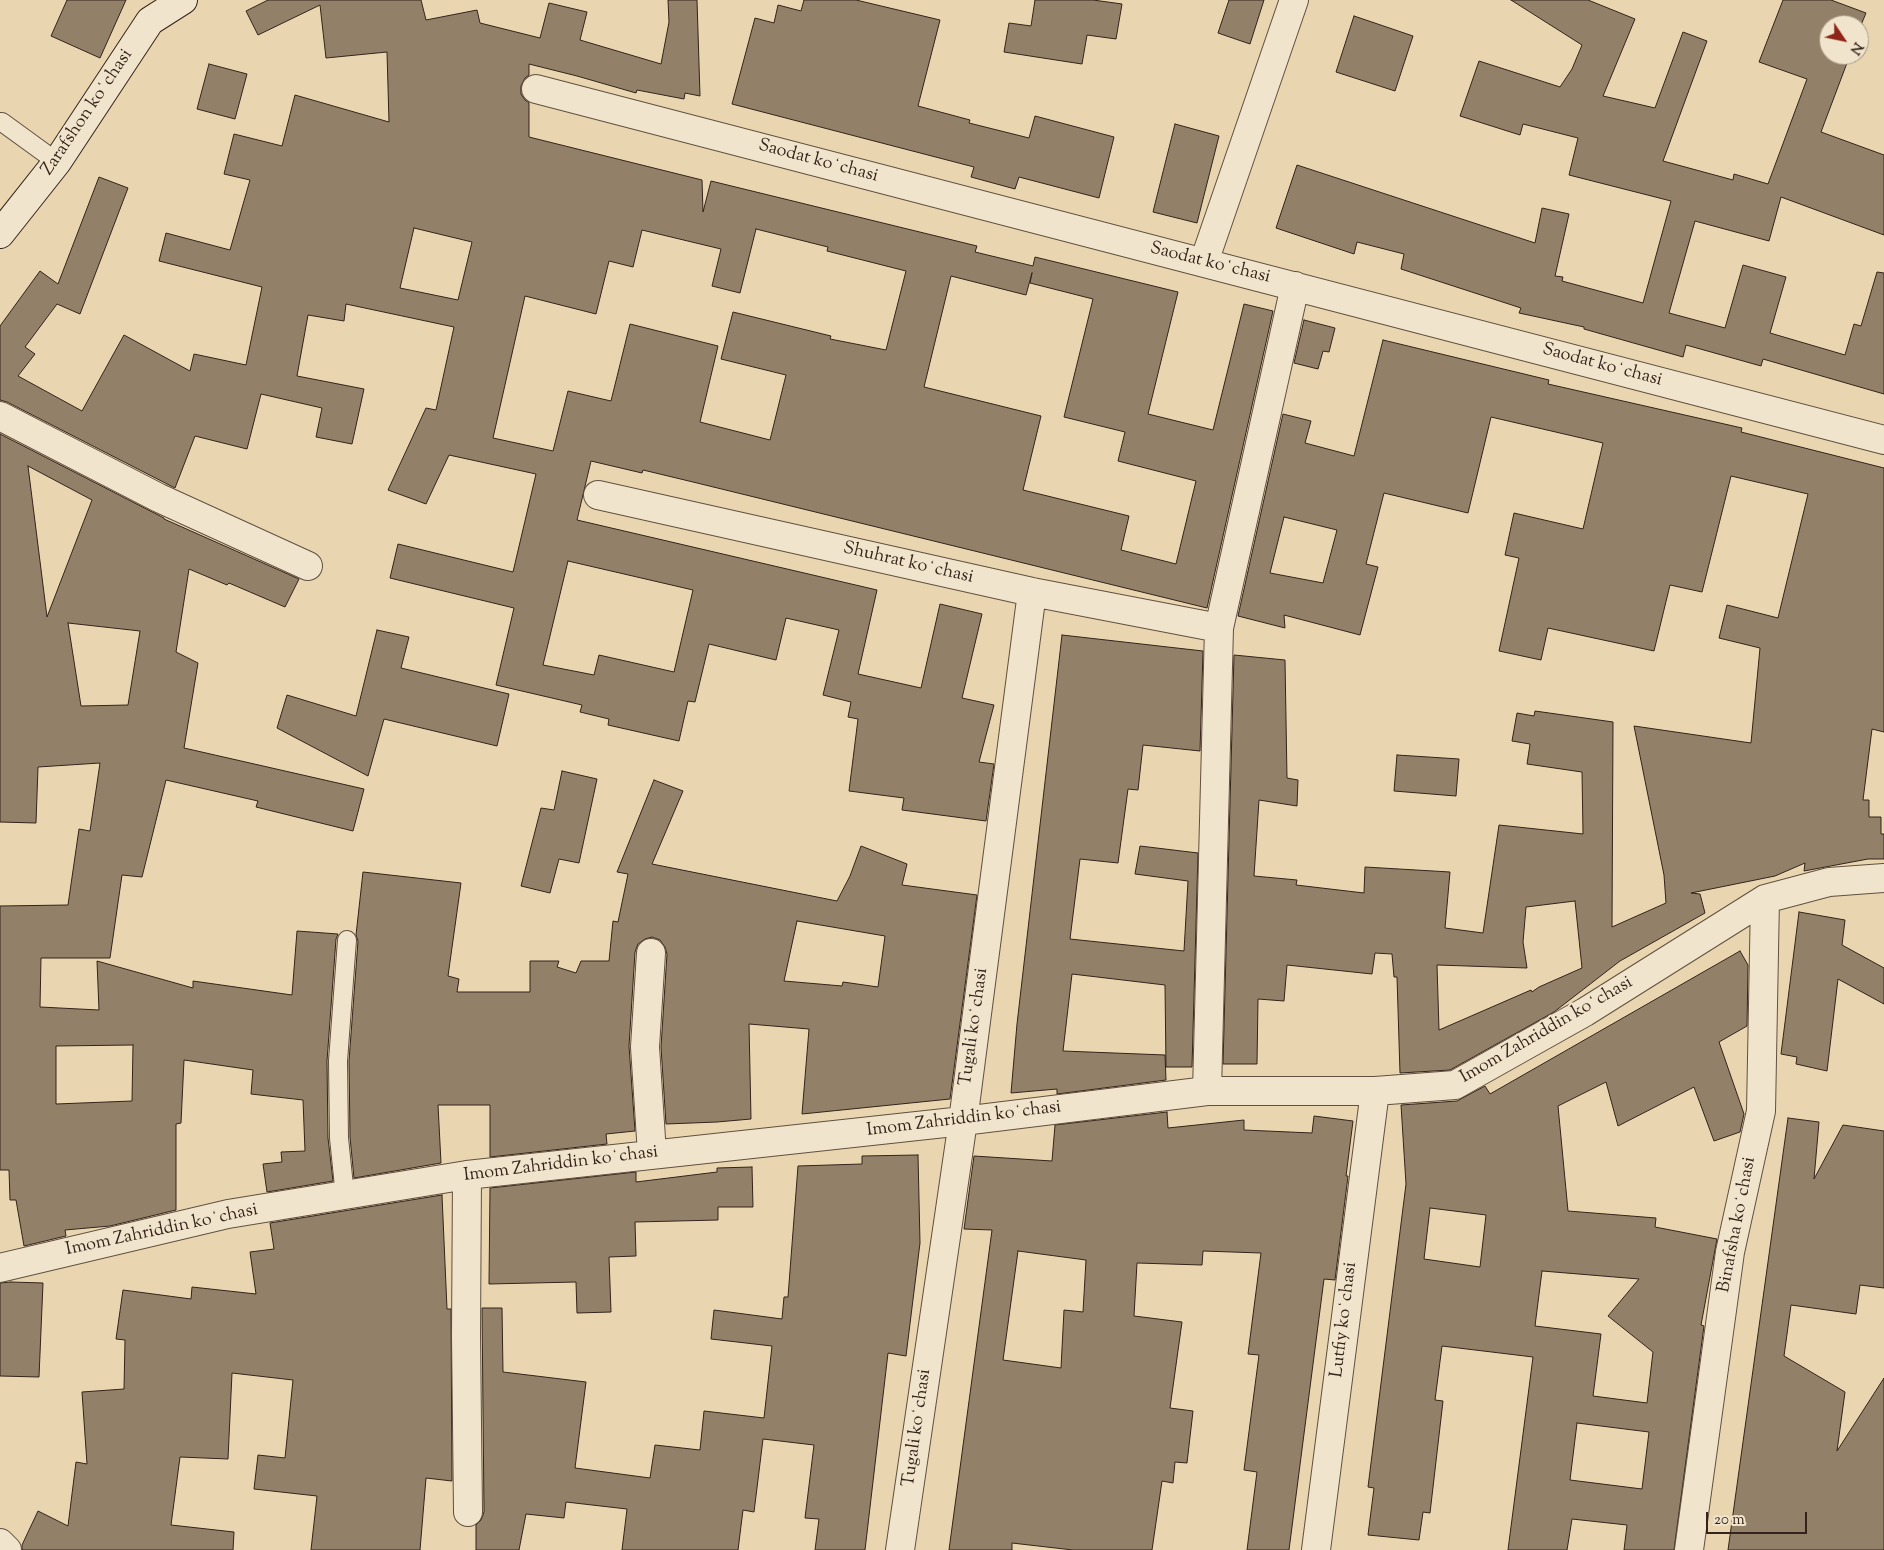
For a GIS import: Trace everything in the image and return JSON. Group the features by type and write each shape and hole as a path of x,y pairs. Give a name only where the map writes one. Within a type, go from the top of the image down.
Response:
{"street":[{"path":"1204,262 1294,0"},
{"name":"Zarafshon koʻchasi","path":"0,234 57,162 150,21 176,1"},
{"name":"Saodat koʻchasi","path":"536,89 1884,440"},
{"path":"1207,1091 1219,628 1295,286"},
{"path":"0,416 159,498 308,566"},
{"name":"Shuhrat koʻchasi","path":"598,495 1032,592 1219,628"},
{"name":"Tugali koʻchasi","path":"900,1550 963,1121 1032,592"},
{"name":"Imom Zahriddin koʻchasi","path":"0,1268 228,1214 467,1175 963,1121 1207,1091 1375,1091 1455,1085 1585,1012 1765,899 1829,882 1884,878"},
{"name":"Binafsha koʻchasi","path":"1689,1550 1730,1252 1760,1111 1765,899"},
{"path":"651,953 645,1047 652,1154"},
{"name":"Lutfiy koʻchasi","path":"1316,1550 1375,1091"},
{"path":"467,1175 468,1512"},
{"path":"0,1543 7,1550"}],"lane":[{"path":"2,122 57,162"},
{"path":"345,1196 339,1138 338,1061 347,940"}],"building":[{"path":"67,0 126,0 100,58 51,36"},
{"path":"268,0 421,0 426,20 477,10 480,23 540,38 549,3 587,12 580,40 661,64 669,22 668,0 697,0 700,96 685,93 684,99 637,90 636,93 529,64 529,75 521,86 521,94 529,103 529,137 702,180 703,212 711,181 977,246 975,252 1033,266 1035,257 1178,292 1148,414 1213,430 1244,304 1273,311 1207,608 643,470 642,473 591,461 577,520 877,590 858,674 921,688 940,604 982,614 962,698 994,705 979,762 994,764 986,821 902,810 904,798 849,791 858,719 848,717 851,702 823,695 839,630 786,618 776,660 709,644 695,702 688,701 679,741 608,725 609,719 580,712 582,705 496,685 514,608 390,578 398,544 513,572 536,474 449,455 426,504 388,490 426,408 436,410 454,327 346,304 344,321 308,315 297,376 364,389 352,444 316,437 322,408 261,394 247,449 195,436 175,488 0,400 0,326 40,271 58,284 99,177 128,188 80,314 57,304 25,347 35,354 18,376 82,411 124,335 190,371 194,354 246,365 262,287 159,261 166,233 230,250 250,180 224,174 234,134 282,146 295,95 389,122 387,52 326,58 320,5 258,35 246,11","holes":["414,228 472,242 458,300 400,288","756,229 828,247 827,251 906,271 886,350 830,339 831,336 733,312 721,359 786,375 770,440 700,422 718,346 630,324 611,401 568,391 553,451 493,438 525,296 596,314 609,261 633,267 642,230 721,249 712,286 740,293","1032,273 1030,283 1093,299 1064,417 1125,432 1118,461 1196,481 1176,564 1121,550 1129,516 1023,490 1041,416 924,387 951,276 1026,295","568,561 693,590 674,672 599,655 594,675 543,665"]},
{"path":"804,0 856,0 940,20 918,106 970,120 969,123 1029,138 1035,116 1114,137 1099,198 1019,177 1015,189 971,177 974,167 732,104 755,18 774,23 778,5 801,11"},
{"path":"1035,0 1093,0 1122,4 1116,39 1087,35 1082,64 1004,52 1009,23 1031,26"},
{"path":"1229,0 1264,0 1250,44 1218,33"},
{"path":"1511,0 1588,0 1635,19 1603,96 1655,108 1683,32 1707,41 1663,161 1733,180 1734,174 1768,184 1807,79 1759,62 1783,0 1831,0 1866,13 1865,15 1819,15 1819,65 1846,65 1821,132 1884,155 1884,235 1781,197 1769,241 1695,221 1669,313 1725,328 1743,265 1786,277 1770,333 1845,355 1854,324 1861,326 1877,272 1884,273 1884,394 1763,359 1761,366 1686,345 1683,357 1584,329 1584,327 1519,313 1521,308 1401,269 1404,254 1357,242 1354,254 1276,228 1297,165 1535,243 1542,208 1569,214 1555,276 1563,277 1562,281 1643,303 1671,201 1569,175 1578,138 1523,124 1520,135 1460,116 1479,61 1560,87 1572,69 1582,45"},
{"path":"1354,16 1413,36 1395,91 1336,72"},
{"path":"209,64 247,74 235,119 197,109"},
{"path":"1175,124 1219,136 1197,223 1153,212"},
{"path":"1304,320 1335,328 1329,352 1323,351 1318,369 1294,363"},
{"path":"1383,340 1549,380 1548,384 1742,428 1741,432 1884,468 1884,732 1872,729 1863,800 1869,800 1869,817 1881,817 1881,834 1884,834 1884,859 1868,859 1804,871 1805,863 1775,876 1691,893 1700,894 1705,913 1620,961 1554,1012 1450,1070 1400,1073 1397,977 1394,977 1392,954 1375,953 1372,974 1287,965 1284,1001 1258,999 1257,1064 1223,1064 1234,655 1285,660 1287,778 1298,780 1297,806 1259,800 1254,876 1297,880 1296,885 1364,893 1365,867 1450,872 1445,928 1483,933 1499,825 1583,834 1582,772 1527,764 1530,744 1512,741 1517,713 1534,716 1535,711 1613,722 1612,927 1666,903 1664,875 1634,726 1751,743 1760,648 1719,638 1727,605 1778,618 1808,494 1731,476 1702,592 1670,585 1654,651 1548,628 1541,660 1499,651 1519,558 1505,555 1514,513 1583,529 1603,443 1491,417 1468,513 1384,493 1366,564 1378,567 1360,635 1284,615 1285,628 1238,616 1283,414 1311,421 1305,443 1354,456","holes":["1284,517 1337,530 1323,583 1270,573","1575,901 1582,968 1532,992 1531,990 1439,1030 1437,965 1527,968 1523,942 1526,907"]},
{"path":"0,434 164,519 299,579 285,607 229,583 227,585 189,569 176,652 198,663 184,748 364,789 353,831 256,807 258,801 166,780 142,877 122,875 110,958 41,958 40,1007 99,1010 97,961 193,988 193,981 292,995 297,931 338,934 336,939 327,1061 328,1138 333,1181 267,1192 263,1164 282,1162 281,1152 305,1151 303,1100 251,1094 253,1070 184,1060 181,1123 176,1124 176,1210 110,1226 65,1230 66,1236 24,1246 16,1200 10,1200 9,1170 0,1170 0,906 68,905 79,829 90,831 100,763 38,767 36,823 0,822","holes":["28,466 92,500 47,617","68,623 140,631 128,705 81,706","133,1045 132,1101 56,1104 56,1046"]},
{"path":"377,630 409,637 401,668 509,694 497,746 384,719 368,776 277,728 287,695 356,716"},
{"path":"1062,635 1203,651 1200,751 1143,745 1138,790 1128,789 1118,863 1080,859 1070,939 1184,951 1188,881 1135,874 1140,846 1198,853 1192,1067 1166,1067 1165,985 1072,974 1063,1051 1165,1055 1166,1080 1057,1094 1057,1089 1011,1093 1017,1024"},
{"path":"1397,755 1459,759 1456,796 1394,791"},
{"path":"562,771 597,779 579,863 559,859 550,893 521,886 541,808 554,810"},
{"path":"654,780 683,791 652,864 837,901 850,876 861,846 907,864 902,885 977,895 950,1099 802,1114 809,1029 749,1024 751,1119 666,1124 661,1047 667,954 660,940 652,937 638,944 635,952 629,1046 635,1131 606,1134 607,1144 490,1157 490,1105 438,1105 441,1163 354,1178 350,1137 349,1061 358,941 356,935 363,872 461,883 448,976 459,979 457,992 530,992 530,961 559,961 557,967 576,973 581,961 609,961 613,921 618,922 628,874 617,872","holes":["797,921 885,936 878,987 843,982 842,986 784,981"]},
{"path":"1799,912 1845,920 1842,945 1884,968 1884,1004 1838,979 1827,1071 1796,1064 1797,1057 1781,1054"},
{"path":"1740,951 1748,965 1747,1026 1719,1042 1744,1114 1740,1132 1714,1141 1694,1087 1618,1126 1606,1082 1558,1106 1568,1211 1656,1218 1655,1227 1717,1239 1701,1325 1704,1326 1674,1550 1624,1550 1627,1525 1572,1519 1567,1550 1508,1550 1533,1357 1442,1346 1435,1400 1443,1401 1430,1513 1423,1512 1419,1540 1368,1535 1374,1488 1368,1487 1406,1184 1401,1105 1457,1101 1485,1086 1490,1094","holes":["1430,1208 1486,1215 1480,1267 1424,1259","1542,1271 1639,1279 1608,1316 1653,1352 1647,1403 1593,1396 1601,1334 1535,1326","1577,1423 1649,1432 1642,1489 1570,1480"]},
{"path":"1167,1112 1168,1128 1244,1120 1244,1130 1312,1133 1314,1116 1353,1121 1335,1280 1324,1279 1289,1550 1247,1550 1257,1472 1244,1470 1259,1355 1248,1354 1261,1253 1203,1251 1202,1265 1137,1263 1134,1316 1182,1322 1170,1408 1193,1411 1187,1463 1175,1462 1173,1483 1162,1481 1152,1550 1073,1550 1012,1543 1012,1550 949,1550 992,1230 964,1229 974,1156 1052,1161 1055,1125","holes":["1018,1251 1086,1260 1083,1312 1064,1310 1061,1368 1003,1360"]},
{"path":"1788,1118 1819,1122 1814,1179 1843,1125 1884,1131 1884,1288 1860,1285 1856,1314 1791,1305 1784,1356 1845,1392 1837,1451 1884,1378 1884,1550 1728,1550"},
{"path":"918,1155 920,1243 906,1356 888,1353 865,1550 815,1550 819,1519 805,1518 814,1445 763,1439 754,1512 743,1510 738,1550 622,1550 627,1509 566,1502 564,1518 526,1514 519,1550 476,1550 476,1525 481,1520 484,1512 482,1308 502,1308 503,1372 586,1382 575,1468 650,1478 655,1445 700,1450 704,1411 764,1418 772,1346 711,1339 714,1310 782,1319 784,1297 788,1297 798,1166 862,1164 862,1156"},
{"path":"752,1167 753,1207 718,1207 718,1220 635,1222 636,1256 609,1257 611,1312 577,1313 576,1282 489,1284 490,1188 636,1172 636,1182 717,1172 717,1168"},
{"path":"442,1195 447,1309 451,1309 452,1481 426,1478 420,1550 311,1550 317,1496 254,1489 258,1455 285,1458 293,1380 232,1373 228,1459 180,1457 171,1525 234,1532 233,1550 22,1550 22,1545 38,1511 68,1526 76,1462 87,1464 82,1392 124,1389 125,1340 116,1339 123,1290 191,1299 192,1287 256,1294 250,1252 274,1249 270,1223"},
{"path":"0,1283 43,1283 39,1377 0,1376"}]}
